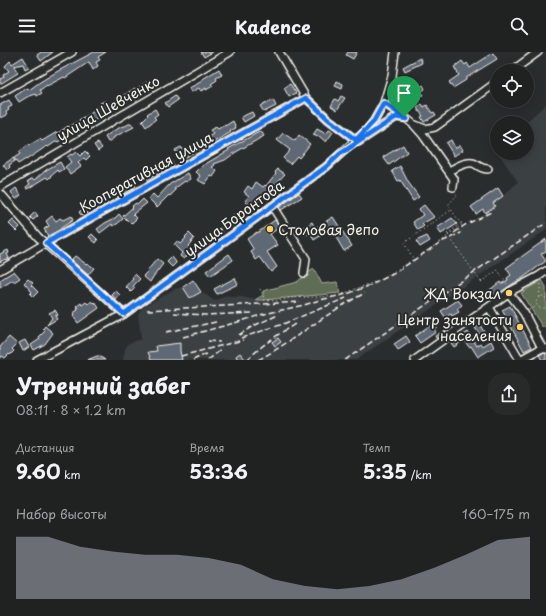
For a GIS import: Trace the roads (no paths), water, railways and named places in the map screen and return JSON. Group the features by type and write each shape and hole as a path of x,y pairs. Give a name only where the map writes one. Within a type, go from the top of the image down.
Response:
{"street":[{"path":"0,93 72,52"},
{"name":"улица Шевченко","path":"0,187 230,52"},
{"path":"279,52 306,98 328,119 356,140"},
{"name":"улица Боронтова","path":"37,360 124,314 326,167 356,140 374,121 384,103 392,76 395,52"},
{"path":"522,64 538,52"},
{"path":"413,124 425,129 435,127 490,87"},
{"name":"Кооперативная улица","path":"0,270 306,98"},
{"path":"384,103 407,119 423,135 454,179 453,187"},
{"path":"340,154 396,117 407,119"},
{"path":"449,171 469,162 481,168 488,169"},
{"path":"0,193 38,237 124,314"},
{"path":"272,206 306,259 304,273"},
{"path":"415,360 510,292 546,271"},
{"path":"489,307 520,360 544,348 524,312 510,292"}],"railway":[{"path":"454,233 465,225 493,211"},
{"path":"345,360 546,223"},
{"path":"183,337 260,315 347,294 371,285 393,274 441,242 461,233"},
{"path":"258,360 285,344 337,309 365,293"},
{"path":"241,338 283,324 346,298"},
{"path":"147,310 300,302"},
{"path":"174,313 205,315 255,313"},
{"path":"239,335 253,326 278,315"},
{"path":"166,332 216,322"},
{"path":"247,360 270,340 297,323"},
{"path":"181,356 243,340"},
{"path":"208,341 220,342"},
{"path":"208,360 222,349"},
{"path":"193,360 206,354"}],"place":[{"name":"Столовая депо","path":"270,229"},
{"name":"ЖД Вокзал","path":"509,293"},
{"name":"Центр занятости населения","path":"520,327"}]}
